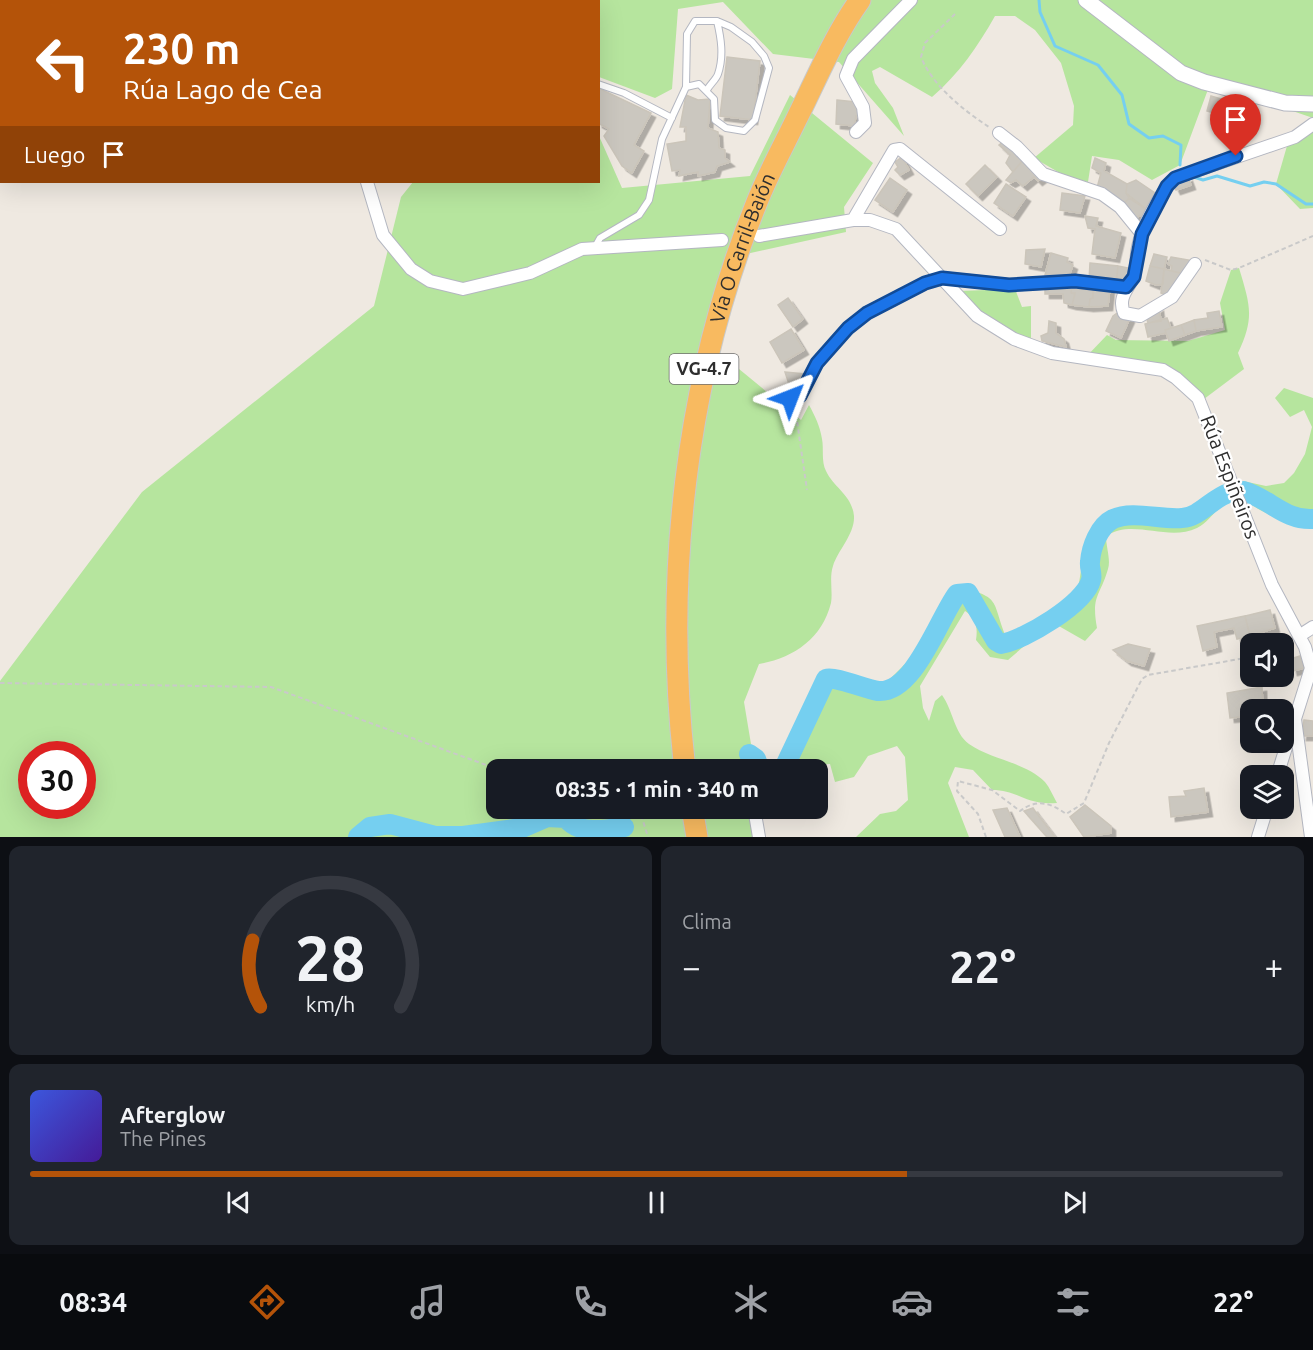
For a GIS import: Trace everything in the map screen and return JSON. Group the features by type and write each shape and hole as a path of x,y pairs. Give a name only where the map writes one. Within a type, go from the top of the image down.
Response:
{"highway":[{"name":"Vía O Carril-Baión","path":"684,759 680,727 677,644 680,565 685,486 704,369 737,256 757,201 826,60 860,0"},
{"path":"694,819 698,837"}],"street":[{"path":"856,132 865,123 863,107 846,76 854,59 911,0"},
{"path":"1086,0 1181,73 1204,82 1285,103 1313,104"},
{"path":"1195,264 1172,297 1140,316 1124,313 1121,305 1126,287 1134,277 1142,234 1167,186 1175,178 1295,137 1313,124"},
{"path":"999,133 1017,147 1043,174 1102,194 1120,207 1142,234"},
{"path":"853,220 894,150 900,149 1000,229"},
{"path":"367,183 383,235 411,269 430,281 463,289 530,273 582,249 722,240"},
{"name":"Rúa Espiñeiros","path":"759,236 853,220 870,220 896,228 977,316 1014,339 1052,353 1163,370 1188,388 1204,410 1272,585 1299,636 1311,668 1280,765"},
{"path":"795,397 817,363 848,328 900,294 942,278 1009,285 1075,281 1126,287"},
{"path":"1299,636 1313,627"},
{"name":"Rúa Espiñeiros","path":"1295,719 1308,791 1311,837"},
{"path":"756,819 759,837"},
{"path":"1258,837 1264,819"}],"lane":[{"path":"595,248 600,238 639,215 649,200 658,153 686,87 687,34 695,21 717,21 731,27 752,42 764,56 769,68 755,120 744,130 726,129 715,120 714,99 699,84 686,87"},
{"path":"707,90 717,76 720,61 722,41 717,21"},
{"path":"600,85 624,93 672,118"}],"path":[{"path":"955,14 925,43 921,57 926,68 942,88 980,121 999,133"},
{"path":"1195,264 1210,261 1231,270 1313,236"},
{"path":"795,397 807,490"},
{"path":"986,837 978,814 957,791 958,781 992,790 1020,811 1031,803 1048,804 1066,814 1084,802 1109,743 1142,680 1148,675 1240,659"},
{"path":"0,682 272,687 486,765"},
{"path":"642,819 648,837"}],"green space":[{"path":"600,0 1313,0 1313,118 1208,82 1210,84 1180,165 1152,180 1119,160 1092,156 1088,182 1065,176 1034,158 1073,125 1074,106 1061,63 1035,30 1015,16 995,16 967,59 932,97 880,67 872,71 875,83 893,108 904,136 839,62 773,54 723,2 678,9 672,89 655,98 600,77"},
{"path":"790,95 873,163 844,207 846,232 737,256 711,346 801,420 809,405 820,430 826,471 850,502 854,523 833,566 831,603 821,627 813,637 794,652 759,664 744,702 751,744 763,759 486,759 486,819 756,819 759,837 0,837 0,681 142,492 374,306 401,197 412,183 600,183 600,138 622,188 750,176"},
{"path":"1313,124 1313,208 1300,209 1276,184 1289,139"},
{"path":"1239,268 1249,311 1247,330 1238,353 1244,369 1200,402 1176,378 1085,358 1107,335 1116,340 1188,341 1225,330 1220,303 1231,270"},
{"path":"1015,289 1022,307 1031,306 1031,339 1037,347 977,316 959,291"},
{"path":"1284,388 1313,398 1313,524 1285,521 1250,504 1238,502 1223,505 1203,524 1186,532 1139,529 1116,531 1106,536 1109,565 1096,602 1097,628 1085,641 1057,625 1037,635 1008,660 990,657 976,640 975,623 965,611 920,686 923,708 929,721 935,701 942,695 960,734 969,744 1037,775 1047,784 1057,803 1038,802 1009,792 992,790 973,770 955,767 948,783 969,837 856,837 880,814 896,811 908,800 905,757 897,746 868,756 854,777 835,782 828,759 783,759 821,678 831,671 886,683 913,656 946,595 959,586 982,594 993,602 1006,637 1070,600 1079,583 1083,558 1096,528 1117,512 1184,513 1218,490 1243,481 1266,486 1284,483 1294,473 1305,454 1312,427 1304,410 1290,417 1275,398"}],"building":[{"path":"727,57 760,61 753,120 720,116"},
{"path":"600,89 651,113 634,145 644,151 632,173 622,166 604,136 609,129 600,124"},
{"path":"686,95 698,100 710,99 708,128 718,132 719,148 725,150 725,158 730,162 717,166 715,172 698,176 698,172 679,176 680,170 672,171 667,144 686,141 686,127 680,127"},
{"path":"1211,96 1228,101 1224,116 1207,111"},
{"path":"837,100 856,102 861,117 856,116 854,126 836,124"},
{"path":"1004,141 1023,160 1013,172 1006,163 1010,155 999,145"},
{"path":"902,157 909,170 900,175 895,170 898,167 895,162"},
{"path":"1095,158 1106,163 1104,171 1127,184 1126,193 1129,198 1122,206 1097,188 1101,173 1092,168"},
{"path":"1023,160 1042,178 1038,181 1034,177 1023,186 1016,180 1011,183 1006,180"},
{"path":"985,165 997,177 978,196 966,184"},
{"path":"1188,177 1191,185 1176,190 1174,186"},
{"path":"890,178 907,190 893,212 875,200"},
{"path":"1136,180 1155,193 1146,209 1126,193 1127,184"},
{"path":"1006,184 1026,197 1013,216 994,203"},
{"path":"1062,193 1085,196 1080,213 1060,210"},
{"path":"1129,198 1146,209 1143,217 1140,215 1134,220 1122,206"},
{"path":"1085,216 1098,218 1096,226 1121,233 1115,258 1092,254 1095,229 1088,228"},
{"path":"1045,249 1041,267 1025,264 1026,250"},
{"path":"1051,253 1068,258 1067,262 1073,265 1069,276 1062,280 1045,275"},
{"path":"1154,254 1167,257 1164,269 1150,266"},
{"path":"1171,257 1194,261 1184,274 1171,271 1172,266 1168,264"},
{"path":"1090,263 1118,266 1116,284 1089,280"},
{"path":"1118,266 1133,269 1123,284 1116,284"},
{"path":"1150,266 1164,269 1163,284 1156,285 1146,281"},
{"path":"1164,269 1184,274 1168,296 1161,293"},
{"path":"1072,286 1093,286 1093,298 1090,299 1089,307 1072,305 1075,293 1071,293"},
{"path":"1072,286 1071,293 1075,294 1072,305 1064,303 1063,294 1045,294 1045,288"},
{"path":"1093,286 1110,288 1108,306 1089,307 1090,299 1093,298"},
{"path":"788,298 803,319 793,327 778,305"},
{"path":"1159,307 1161,321 1148,323 1146,316"},
{"path":"1219,311 1222,327 1196,331 1194,320 1208,318 1207,313"},
{"path":"1119,312 1130,318 1121,338 1106,331 1113,316"},
{"path":"1167,318 1171,328 1165,330 1166,333 1148,337 1145,324"},
{"path":"1194,320 1196,331 1185,335 1181,325"},
{"path":"1049,321 1056,323 1056,333 1064,339 1066,347 1042,341 1041,336 1048,333"},
{"path":"1181,325 1185,335 1169,341 1165,330"},
{"path":"791,329 804,350 782,363 770,342"},
{"path":"785,372 805,374 798,391 792,393"},
{"path":"1270,610 1275,628 1259,633 1249,633 1245,616"},
{"path":"1245,616 1249,633 1240,633 1240,638 1237,639 1234,628 1214,632 1217,647 1203,651 1197,626"},
{"path":"1128,644 1150,649 1144,666 1127,661 1113,650"},
{"path":"1300,656 1304,668 1294,671 1294,658"},
{"path":"1262,687 1263,699 1240,699 1240,717 1230,718 1227,693"},
{"path":"1304,720 1313,721 1313,736 1302,736"},
{"path":"1204,788 1208,812 1171,817 1169,797 1186,796 1184,791"},
{"path":"1085,805 1111,826 1111,833 1084,837 1070,817"},
{"path":"1007,808 1020,837 1005,837 993,810"},
{"path":"1033,808 1055,837 1047,837 1024,811"}],"waterway":[{"path":"1039,0 1040,12 1055,46 1098,65 1122,95 1129,124 1149,138 1163,136 1181,145 1180,165"},
{"path":"1194,177 1203,180 1217,176 1250,186 1264,182 1276,184 1306,204 1313,204"},
{"path":"1243,491 1285,513 1303,519 1313,519"},
{"path":"788,759 826,679 836,679 878,691 891,689 914,668 957,594 968,593 996,641 1001,644 1011,641 1038,628 1078,600 1091,580 1090,562 1094,544 1108,522 1129,515 1188,517 1229,493"},
{"path":"749,754 756,759"},
{"path":"358,837 370,827 390,824 435,836 463,836 522,828 547,817 566,818 571,823 585,829 601,830 624,827"}],"route":[{"path":"790,398 800,396 826,350 848,328 867,313 925,283 942,278 1009,285 1045,285 1075,281 1126,287 1134,277 1142,234 1167,186 1175,178 1236,156"}]}
